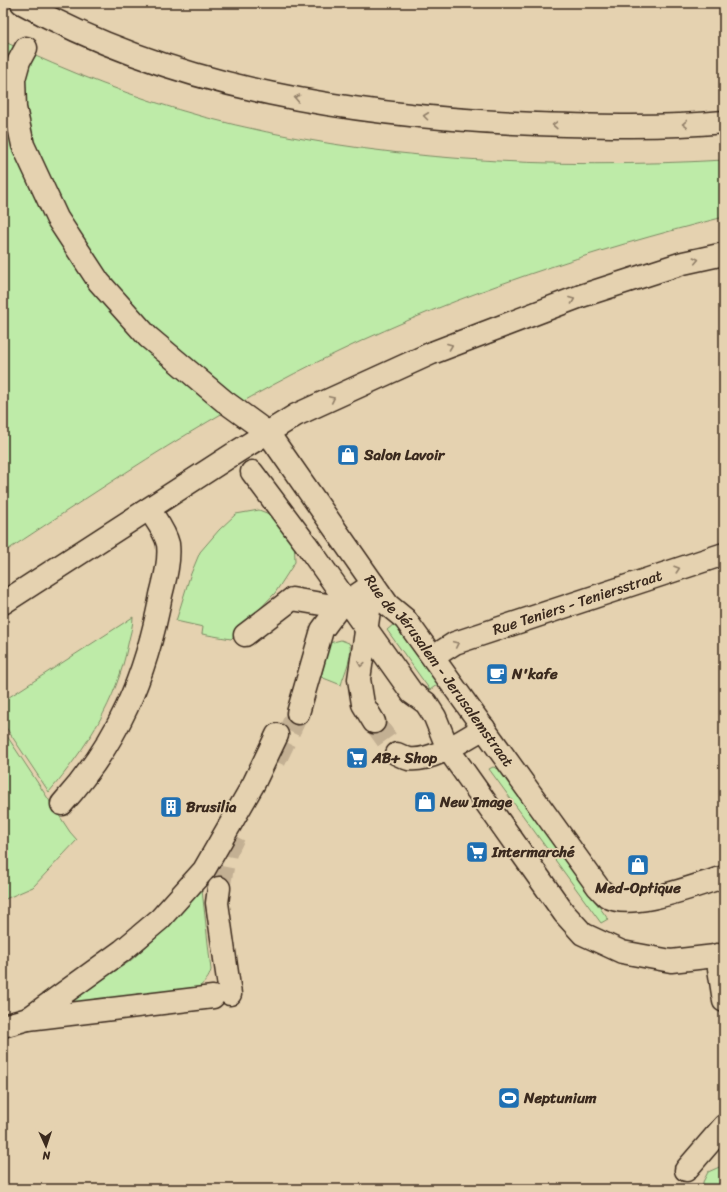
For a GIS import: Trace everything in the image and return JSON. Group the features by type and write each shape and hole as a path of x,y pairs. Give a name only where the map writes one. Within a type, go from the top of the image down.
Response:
{"street":[{"path":"22,3 41,14 127,53 211,79 322,103 465,121 584,126 724,122"},
{"name":"Rue de Jérusalem - Jerusalemstraat","path":"26,48 19,61 14,79 15,108 23,145 57,218 99,282 148,337 224,401 268,433 388,605 405,619 598,887 607,896 618,900 648,900 724,877"},
{"path":"3,603 296,416 432,353 581,296 683,263 724,254"},
{"path":"252,472 306,544 342,604 366,630 412,693 426,703 448,749 564,913 583,934 622,952 641,957 671,961 720,955 724,1001"},
{"path":"62,804 84,780 104,751 128,708 146,657 167,565 168,544 163,532 149,509"},
{"name":"Rue Teniers - Teniersstraat","path":"433,657 455,643 724,554"},
{"path":"298,713 322,630 342,604 373,584"},
{"path":"373,584 359,679 363,704 374,722"},
{"path":"245,635 292,599 342,604"},
{"path":"397,754 409,759 427,757 448,749 484,728"},
{"path":"28,1019 127,947 160,919 204,870 254,783 277,735"},
{"path":"3,1026 28,1019 221,995 217,903 219,888"},
{"path":"686,1170 724,1126"}],"green space":[{"path":"3,41 102,84 178,110 267,132 331,144 396,153 462,159 528,162 594,164 724,160 724,217 576,259 479,292 384,331 338,352 251,397 167,446 3,553"},
{"path":"259,510 277,517 294,534 295,562 275,593 231,639 202,634 203,627 176,621 190,576 200,552 219,530 236,514"},
{"path":"133,617 123,665 108,704 87,741 49,792 3,723 3,701"},
{"path":"394,624 438,684 430,690 387,630"},
{"path":"341,640 349,643 350,653 341,685 321,677 329,643"},
{"path":"3,730 70,832 77,840 33,887 3,900"},
{"path":"493,767 499,769 608,919 601,923 489,769"},
{"path":"202,890 211,970 205,982 199,987 71,1003 70,1000 129,962 158,936"},
{"path":"724,1165 724,1189 703,1189 703,1182 708,1172"}],"tunnel":[{"path":"275,761 298,713"},
{"path":"374,722 397,754"},
{"path":"219,888 226,853 239,826"}],"place":[{"name":"Salon Lavoir","path":"348,455"},
{"name":"N'kafe","path":"497,674"},
{"name":"AB+ Shop","path":"357,758"},
{"name":"New Image","path":"425,802"},
{"name":"Brusilia","path":"171,807"},
{"name":"Intermarché","path":"477,852"},
{"name":"Med-Optique","path":"638,865"},
{"name":"Neptunium","path":"509,1098"}]}
